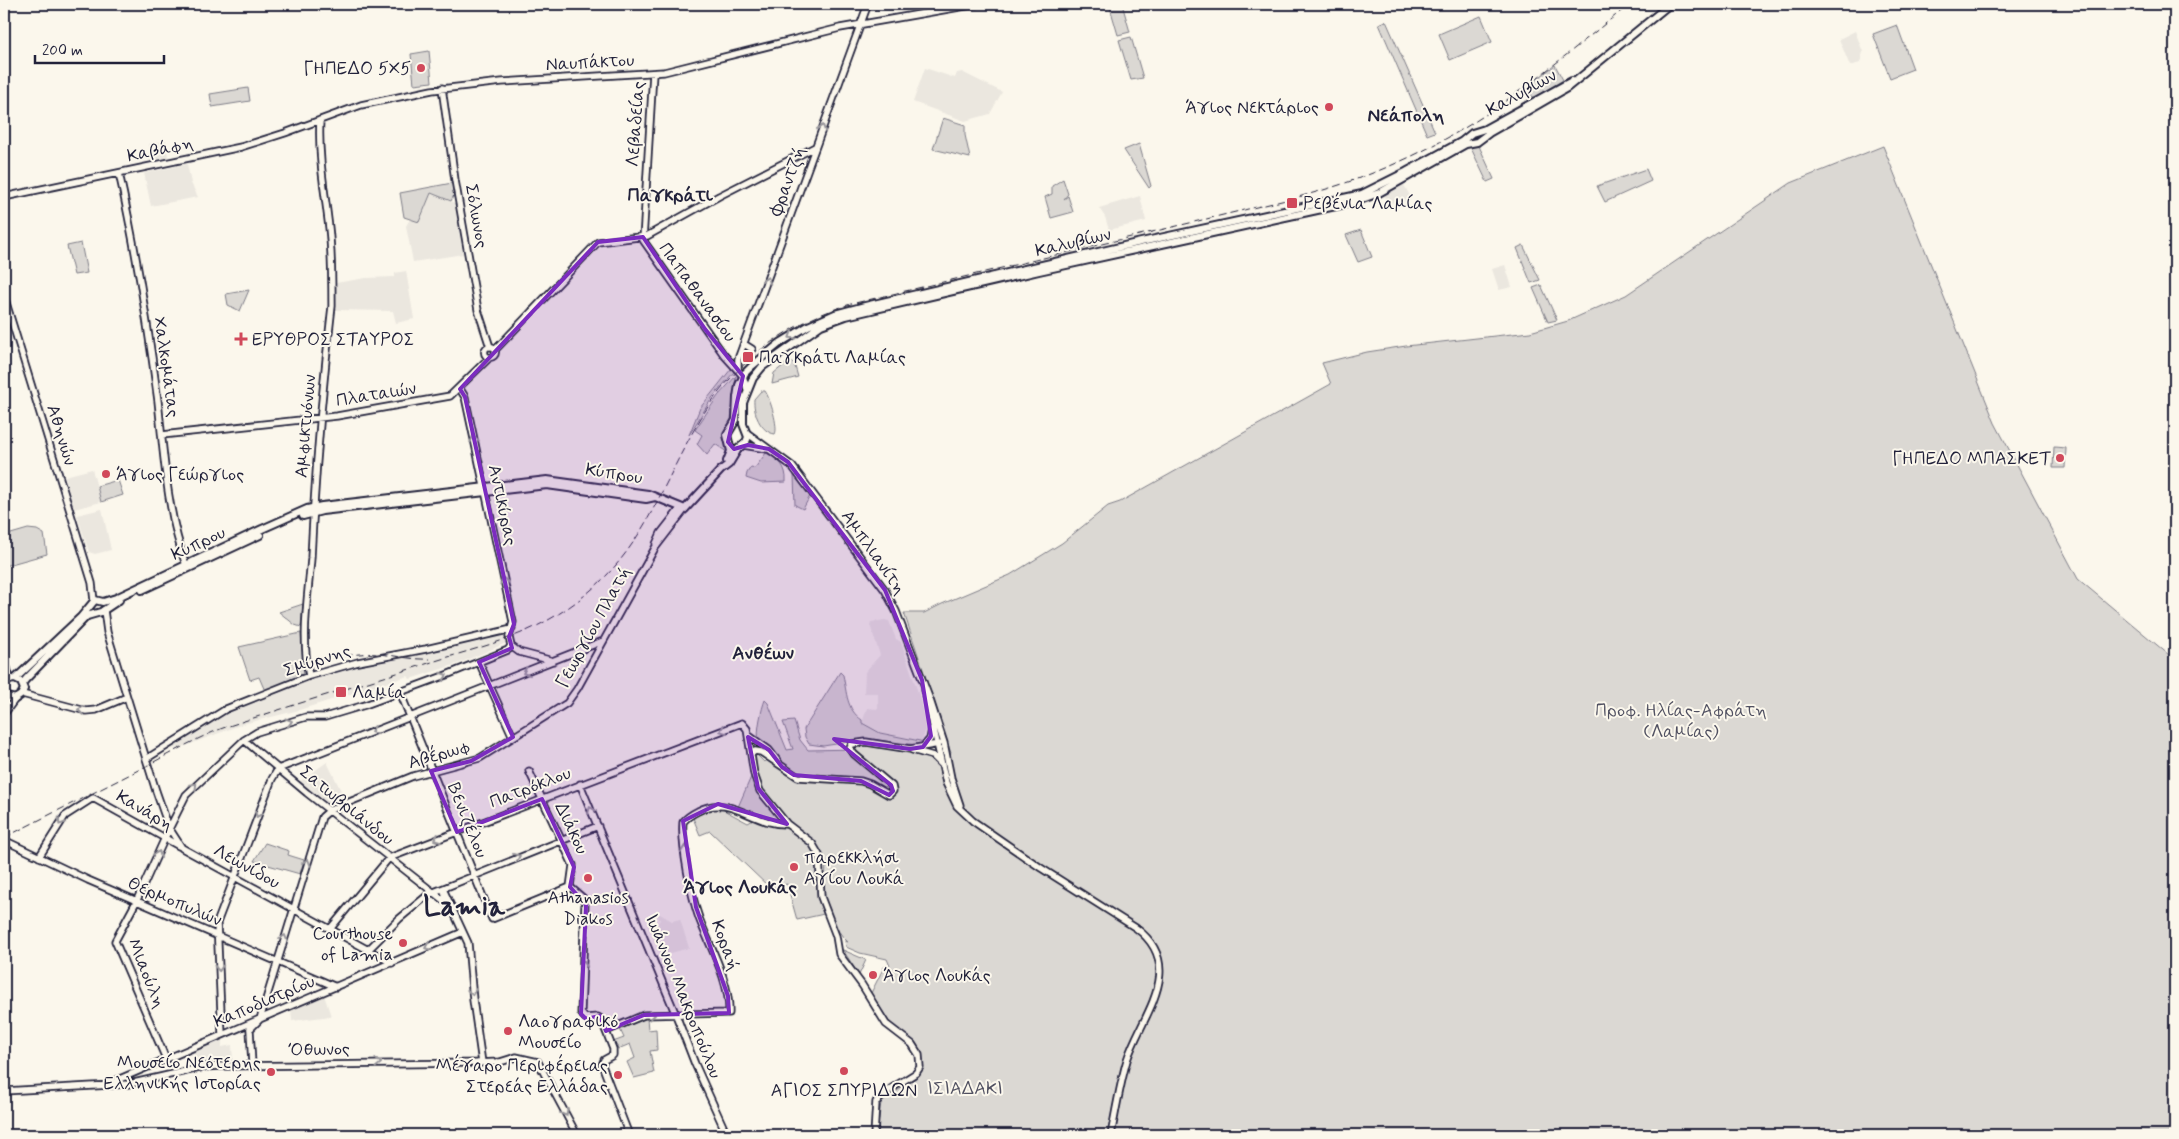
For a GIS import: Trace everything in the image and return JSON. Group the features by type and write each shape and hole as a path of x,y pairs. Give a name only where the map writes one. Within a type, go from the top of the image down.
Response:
{"main road":[{"name":"Καλυβίων","path":"746,431 743,402 753,378 762,367 813,330 833,320 1144,247 1354,202 1379,192 1465,145 1477,141 1550,99 1670,4"},
{"name":"Καλυβίων","path":"743,376 780,343 808,326 835,314 1141,242 1362,194 1414,168 1473,133 1485,129 1581,76"},
{"path":"1473,133 1480,135 1477,141"},
{"path":"730,429 737,426 746,431 748,439 742,446 735,447 730,444 727,436 730,429 736,420 737,392 743,376"},
{"name":"Γεωργίου Πλατή","path":"721,470 730,455 730,444"},
{"name":"Γεωργίου Πλατή","path":"684,508 706,482 730,464 742,446"},
{"name":"Κύπρου","path":"7,682 99,606 186,565 314,510 485,490 539,480 556,480 648,494 684,508"},
{"name":"Κύπρου","path":"22,684 87,616 99,606 314,510"},
{"path":"4,694 10,699 15,699 22,694 22,684 7,682"}],"street":[{"name":"Φραντζή","path":"738,370 738,359 868,4"},
{"name":"Ναυπάκτου","path":"320,120 361,105 442,88 674,70 860,24 977,4"},
{"name":"Λεβαδείας","path":"643,237 654,73"},
{"name":"Σόλωνος","path":"442,88 455,180 478,310 492,349"},
{"name":"Καβάφη","path":"4,197 240,147 320,120"},
{"name":"Αμφικτυόνων","path":"309,676 306,655 306,631 321,418 332,306 329,230 319,150 320,120"},
{"path":"492,349 598,242 643,237 816,147"},
{"name":"Χαλκομάτας","path":"119,173 142,291 162,435 164,463 177,539 186,565"},
{"name":"Παπαθανασίου","path":"643,237 644,243 732,364 743,376 747,389"},
{"name":"Αθηνών","path":"4,296 147,762"},
{"path":"744,344 752,349"},
{"name":"Πλαταιών","path":"162,435 321,418 450,396 460,389 489,358 485,353 492,349"},
{"name":"Αντικύρας","path":"460,389 465,397 513,622 509,637 511,646"},
{"name":"Αμπλιανίτη","path":"746,431 786,460 799,474 885,590 907,639 941,746"},
{"name":"Αμπλιανίτη","path":"742,446 769,449"},
{"name":"Γεωργίου Πλατή","path":"550,713 571,698 655,548 661,533 684,508"},
{"name":"Σμύρνης","path":"147,762 226,710 309,676 358,662 426,649 512,629"},
{"path":"222,1035 216,935 218,918 272,779 278,769 603,641"},
{"path":"137,901 164,838 189,791 244,740 257,732 308,716 323,717 338,714 479,662 508,650 511,646 519,652 553,661"},
{"path":"4,657 7,682"},
{"path":"479,662 513,737"},
{"path":"4,670 7,682"},
{"name":"Αμπλιανίτη","path":"924,690 931,722 941,746"},
{"name":"Βενιζέλου","path":"400,692 492,919 570,887"},
{"path":"4,694 4,702"},
{"path":"22,694 86,711 96,710 127,697"},
{"path":"4,714 15,699"},
{"name":"Αβέρωφ","path":"330,810 412,776 480,758 550,713"},
{"path":"922,750 931,736 931,722"},
{"name":"Πατρόκλου","path":"330,929 389,858 738,724 745,726 748,735"},
{"path":"748,735 771,752 782,767"},
{"path":"748,735 758,788 787,824 812,843 819,855 821,864 819,880 822,896 836,936 839,954 862,985 882,1019 891,1029 912,1044 919,1058 920,1067 916,1073 892,1088 876,1102 874,1135"},
{"name":"Σατωβριάνδου","path":"244,740 432,893 452,907"},
{"path":"750,752 761,752 792,774 805,778 861,781 889,794 893,792 892,786 858,758 851,746 861,742 922,750 941,746"},
{"path":"750,752 753,746 760,745"},
{"path":"941,746 942,766 949,792 955,804 981,827 1054,877 1136,928 1145,936 1155,951 1160,971 1158,990 1128,1060 1111,1135"},
{"path":"941,746 954,792 964,812"},
{"path":"922,750 935,757 942,766"},
{"name":"Λεωνίδου","path":"147,762 169,828 182,848 392,963"},
{"name":"Διάκου","path":"529,771 574,866 570,887"},
{"name":"Ιωάννου Μακροπούλου","path":"580,784 695,1064 727,1135"},
{"name":"Κανάρη","path":"39,857 65,816 93,798 182,848"},
{"name":"Κοραή","path":"676,1014 729,1013 728,996 696,907 685,851 683,822 688,816 718,804 765,821 787,824"},
{"path":"252,1065 248,1027 260,1019 319,822 330,810"},
{"path":"368,950 425,896 598,826"},
{"name":"Θερμοπυλών","path":"4,841 88,880 336,986"},
{"path":"570,887 584,899 586,905 581,1012 585,1018 599,1017 606,1031 614,1052 603,1061 602,1068 629,1135"},
{"path":"443,889 468,943 473,1000 482,1062"},
{"name":"Μιαούλη","path":"137,901 115,941 166,1059"},
{"name":"Καποδιστρίου","path":"260,1019 463,932"},
{"path":"376,955 378,964 376,969"},
{"path":"606,1031 644,1015 676,1014"},
{"name":"Καποδιστρίου","path":"104,1085 222,1035 248,1027"},
{"name":"Όθωνος","path":"4,1091 130,1084 204,1067 500,1062 516,1057 535,1061 577,1135"},
{"path":"127,1076 130,1084"}],"highlighted area":[{"path":"643,237 705,329 743,376 728,442 734,449 748,445 769,449 788,462 885,590 922,680 931,736 923,747 910,749 834,739 891,785 893,791 889,795 861,781 794,775 782,767 769,750 748,737 758,788 787,824 718,804 683,821 696,907 728,996 729,1013 644,1015 606,1031 600,1016 586,1019 581,1014 586,905 570,887 574,867 542,799 457,832 431,771 471,761 513,737 479,662 512,648 509,637 514,624 465,397 460,389 598,242"}],"shaded area":[{"path":"1855,31 1863,52 1860,63 1850,66 1839,39"},
{"path":"925,68 955,78 957,73 962,72 1002,92 990,114 965,121 913,102"},
{"path":"166,141 168,157 152,160 149,144"},
{"path":"187,164 191,183 198,197 151,206 144,173"},
{"path":"1403,183 1411,198 1396,206 1394,202 1388,204 1384,193"},
{"path":"431,193 455,203 463,254 413,262 406,226 410,219 419,222"},
{"path":"1140,196 1146,221 1109,230 1105,217 1099,208"},
{"path":"1505,265 1512,287 1499,290 1492,269"},
{"path":"406,271 414,319 396,323 393,311 336,310 336,283 366,278 395,277 395,273"},
{"path":"92,469 101,502 74,509 65,476"},
{"path":"102,509 111,550 95,554 89,552 77,515"},
{"path":"889,621 896,639 901,642 928,722 922,741 880,733 862,723 867,708 878,709 878,693 864,693 865,672 880,655 870,625 871,622"},
{"path":"510,632 513,640 460,663 410,679 408,676 299,710 243,724 185,746 171,749 219,713 307,680 387,658"},
{"path":"327,762 346,801 333,806 329,806 299,782"},
{"path":"660,914 672,921 680,919 689,948 664,955 655,929 660,927 657,923 660,920 657,915"},
{"path":"324,995 331,1016 292,1021 291,1008"},
{"path":"222,1040 222,1047 232,1045 233,1062 195,1065 191,1053"}],"green space":[{"path":"1109,4 1122,4 1130,32 1118,35"},
{"path":"1481,16 1492,42 1450,60 1439,34"},
{"path":"1386,21 1435,132 1427,135 1379,24"},
{"path":"1897,25 1913,69 1890,78 1873,34"},
{"path":"1131,37 1143,78 1131,80 1119,40"},
{"name":"ΓΗΠΕΔΟ 5X5","path":"429,51 432,82 414,84 411,54"},
{"path":"1555,65 1563,80 1533,98 1527,87"},
{"path":"248,88 250,101 212,107 210,94"},
{"path":"943,118 965,125 970,158 933,149"},
{"path":"1139,144 1151,186 1149,188 1124,150"},
{"path":"1470,146 1479,146 1494,179 1487,182"},
{"name":"Προφ. Ηλίας-Αφράτη (Λαμίας)","path":"1883,146 1995,423 2078,579 2175,660 2175,1135 877,1135 881,1102 920,1075 923,1060 916,1043 890,1023 871,993 884,967 890,966 887,959 860,953 846,947 845,941 848,942 835,925 825,896 826,865 819,850 784,817 776,822 738,807 751,777 757,776 754,755 757,755 764,762 775,752 761,742 758,737 765,700 768,703 787,750 793,749 783,722 794,721 800,740 808,750 856,749 857,746 862,745 947,758 951,753 904,613 924,613 1010,575 1062,543 1108,506 1120,502 1331,384 1322,363 1367,352 1406,346 1530,332 1568,321 1626,295 1791,183"},
{"path":"1646,169 1651,181 1605,202 1597,186"},
{"path":"1063,179 1068,194 1064,199 1068,196 1073,212 1051,218 1045,197 1052,194 1052,186"},
{"path":"452,183 454,195 451,201 431,193 419,222 404,217 400,193"},
{"path":"1361,230 1372,257 1358,262 1346,235"},
{"path":"81,243 87,273 74,275 67,246"},
{"path":"1523,245 1540,280 1531,283 1517,248"},
{"path":"1541,285 1557,320 1548,322 1533,288"},
{"path":"249,290 240,311 228,305 226,294"},
{"path":"789,361 794,363 798,377 772,384 774,373"},
{"path":"731,369 734,372 712,398 689,435 700,408"},
{"path":"736,376 731,419 724,433 728,451 715,444 707,455 697,444 702,435 695,430 718,396"},
{"path":"761,391 765,391 771,406 776,426 775,434 765,430 756,415 754,399"},
{"name":"ΓΗΠΕΔΟ ΜΠΑΣΚΕΤ","path":"2054,447 2066,448 2065,468 2053,468"},
{"path":"766,453 775,458 784,468 786,482 761,483 746,478 751,467 755,468"},
{"path":"794,475 810,496 803,509 795,505"},
{"path":"118,480 123,495 101,502 97,486"},
{"path":"28,529 37,530 44,534 47,554 4,566 4,536"},
{"path":"303,604 301,627 295,625 279,612"},
{"path":"301,633 304,675 265,691 259,677 250,680 239,647"},
{"path":"840,672 843,675 850,706 862,720 862,723 880,733 925,742 917,745 869,739 823,746 809,744 805,737 804,729"},
{"path":"720,808 748,823 755,819 785,828 794,832 811,845 819,864 817,874 818,886 824,914 797,920 787,884 770,888 710,831 700,835 693,818 708,810"},
{"path":"265,843 289,851 288,855 304,860 300,874 254,861"},
{"path":"843,950 866,960 859,975"},
{"path":"647,1018 648,1030 656,1029 657,1050 650,1051 654,1073 634,1078 627,1062 635,1058 630,1044 618,1049 613,1042 624,1038 619,1027"}],"railway":[{"path":"4,838 223,728 507,639 559,614 599,583 618,563 634,541 648,519 698,423 711,402 727,382 763,348 805,322 851,304 1290,199 1333,187 1375,172 1436,144 1479,119 1545,72 1630,4"},
{"path":"321,661 363,654 429,659"}],"place":[{"name":"ΓΗΠΕΔΟ 5X5","path":"421,68"},
{"name":"Άγιος Νεκτάριος","path":"1329,107"},
{"name":"Ρεβένια Λαμίας","path":"1292,203"},
{"name":"ΕΡΥΘΡΟΣ ΣΤΑΥΡΟΣ","path":"241,339"},
{"name":"Παγκράτι Λαμίας","path":"748,357"},
{"name":"ΓΗΠΕΔΟ ΜΠΑΣΚΕΤ","path":"2060,458"},
{"name":"Άγιος Γεώργιος","path":"106,474"},
{"name":"Λαμία","path":"341,692"},
{"name":"παρεκκλήσι Αγίου Λουκά","path":"794,867"},
{"name":"Athanasios Diakos","path":"588,878"},
{"name":"Courthouse of Lamia","path":"403,943"},
{"name":"Άγιος Λουκάς","path":"873,975"},
{"name":"Λαογραφικό Μουσείο","path":"508,1031"},
{"name":"ΑΓΙΟΣ ΣΠΥΡΙΔΩΝ","path":"844,1071"},
{"name":"Μουσείο Νεότερης Ελληνικής Ιστορίας","path":"271,1072"},
{"name":"Μέγαρο Περιφέρειας Στερεάς Ελλάδας","path":"618,1075"}],"district":[{"name":"Νεάπολη","path":"1406,114"},
{"name":"Παγκράτι","path":"670,194"},
{"name":"Ανθέων","path":"763,652"},
{"name":"Άγιος Λουκάς","path":"740,886"},
{"name":"Lamia","path":"464,905"}],"park label":[{"name":"ΙΣΙΑΔΑΚΙ","path":"965,1088"}]}
